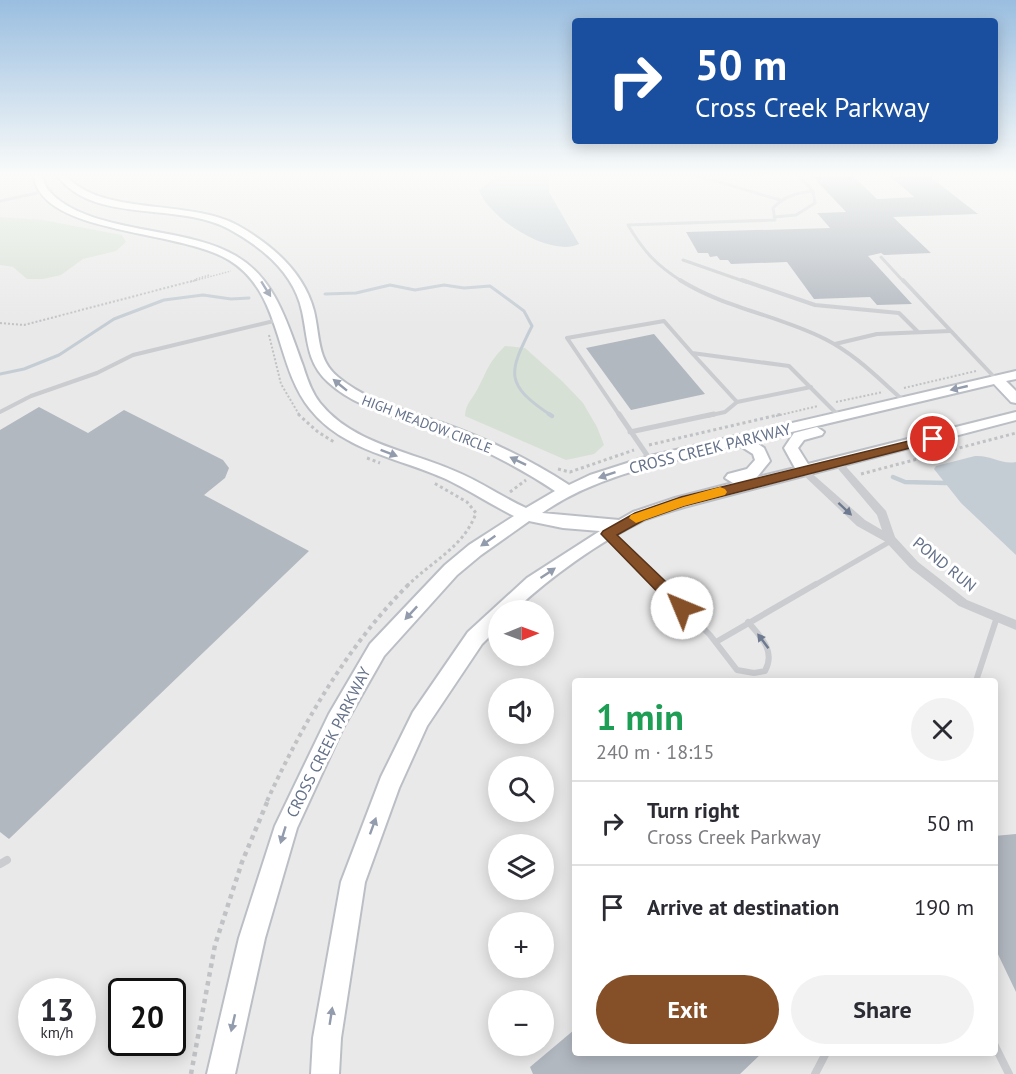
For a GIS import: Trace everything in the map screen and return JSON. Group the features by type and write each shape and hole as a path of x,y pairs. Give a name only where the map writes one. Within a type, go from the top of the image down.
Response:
{"street":[{"path":"127,225 200,243 248,260 265,257 305,299"},
{"name":"HIGH MEADOW CIRCLE","path":"229,225 253,240 287,270 305,299 315,357 329,376 341,387 374,405 479,442 529,466 567,492"},
{"path":"248,260 268,291 309,397 328,419 369,445 448,473 527,514 586,524 622,526"},
{"path":"933,439 948,425 1013,408 1016,400 991,374"},
{"name":"CROSS CREEK PARKWAY","path":"221,1074 252,938 286,826 336,721 377,650 451,570 544,503 595,479 651,461 904,401 991,374 1016,375"},
{"path":"805,472 791,447 799,436 887,415 904,401"},
{"path":"515,600 533,583 639,516 721,491 805,472 1016,416"},
{"path":"659,510 666,496 752,473 763,461 759,451 742,440"},
{"name":"POND RUN","path":"837,462 882,514 891,540"},
{"name":"POND RUN","path":"805,472 861,523 891,540 914,565 963,603 1016,625"},
{"path":"325,1074 327,1038 353,882 389,785 420,719 476,638 488,626"}],"lane":[{"path":"628,225 641,247 654,260 689,285 718,299 812,332 835,344 904,401"},
{"path":"882,257 991,374"},
{"path":"683,260 815,305 899,313 917,331"},
{"path":"0,412 31,396 97,373 133,355 279,320"},
{"path":"651,461 567,338 664,321 736,402"},
{"path":"835,344 859,335 950,331"},
{"path":"692,353 789,366 839,416"},
{"path":"630,432 725,412 736,402 811,387"},
{"path":"608,534 716,642 722,655 733,668 749,675 765,671 771,656 769,648 748,622"},
{"path":"716,642 891,540"},
{"path":"977,678 997,617"},
{"path":"998,1052 1009,1074"},
{"path":"815,1074 824,1056"}],"path":[{"path":"0,323 36,322 211,276 248,260"},
{"path":"267,322 280,388 300,419 339,444"},
{"path":"556,469 570,472 642,448 828,404 891,390 991,374"},
{"path":"850,477 1016,433"},
{"path":"364,457 383,464"},
{"path":"511,492 530,477"},
{"path":"191,1074 214,945 248,843 284,766 322,696 368,629 411,582 468,532 475,519 476,513 467,502 428,480"}],"shaded area":[{"path":"0,225 1016,225 1016,1074 0,1074"},
{"path":"0,225 70,225 122,235 126,242 116,251 83,259 61,275 43,279 27,279 13,267 0,265"},
{"path":"510,225 568,225 579,244 567,247 552,245 522,233"},
{"path":"505,346 525,348 563,382 583,403 604,445 594,454 566,460 465,416 468,405 488,367"},
{"path":"975,456 1016,462 1016,555 961,503 934,469 936,466"}],"building":[{"path":"828,225 902,225 931,253 884,255 881,253 868,256 912,304 877,305 870,297 814,299 787,262 731,264 728,260 720,260 717,256 710,257 708,253 698,253 686,232 830,228"},
{"path":"654,334 705,394 631,410 586,348"},
{"path":"39,407 88,433 124,410 223,460 229,468 225,478 204,495 309,551 9,839 0,832 0,430"},
{"path":"1016,834 1016,992 998,954 998,836"},
{"path":"572,1032 572,1056 759,1056 740,1074 533,1074 530,1067 543,1056 554,1056 554,1047"}],"waterway":[{"path":"325,294 356,293 390,285 415,290 444,285 464,288 490,286 524,311 532,326 518,356 515,377 525,395 552,416 549,414"},
{"path":"0,374 24,369 59,355 114,319 164,300 203,295 231,299 249,298"},
{"path":"893,477 905,482 946,483"}],"slow traffic":[{"path":"636,518 681,502 720,492"}],"route":[{"path":"682,608 608,534 639,516 681,502 933,439"}]}
